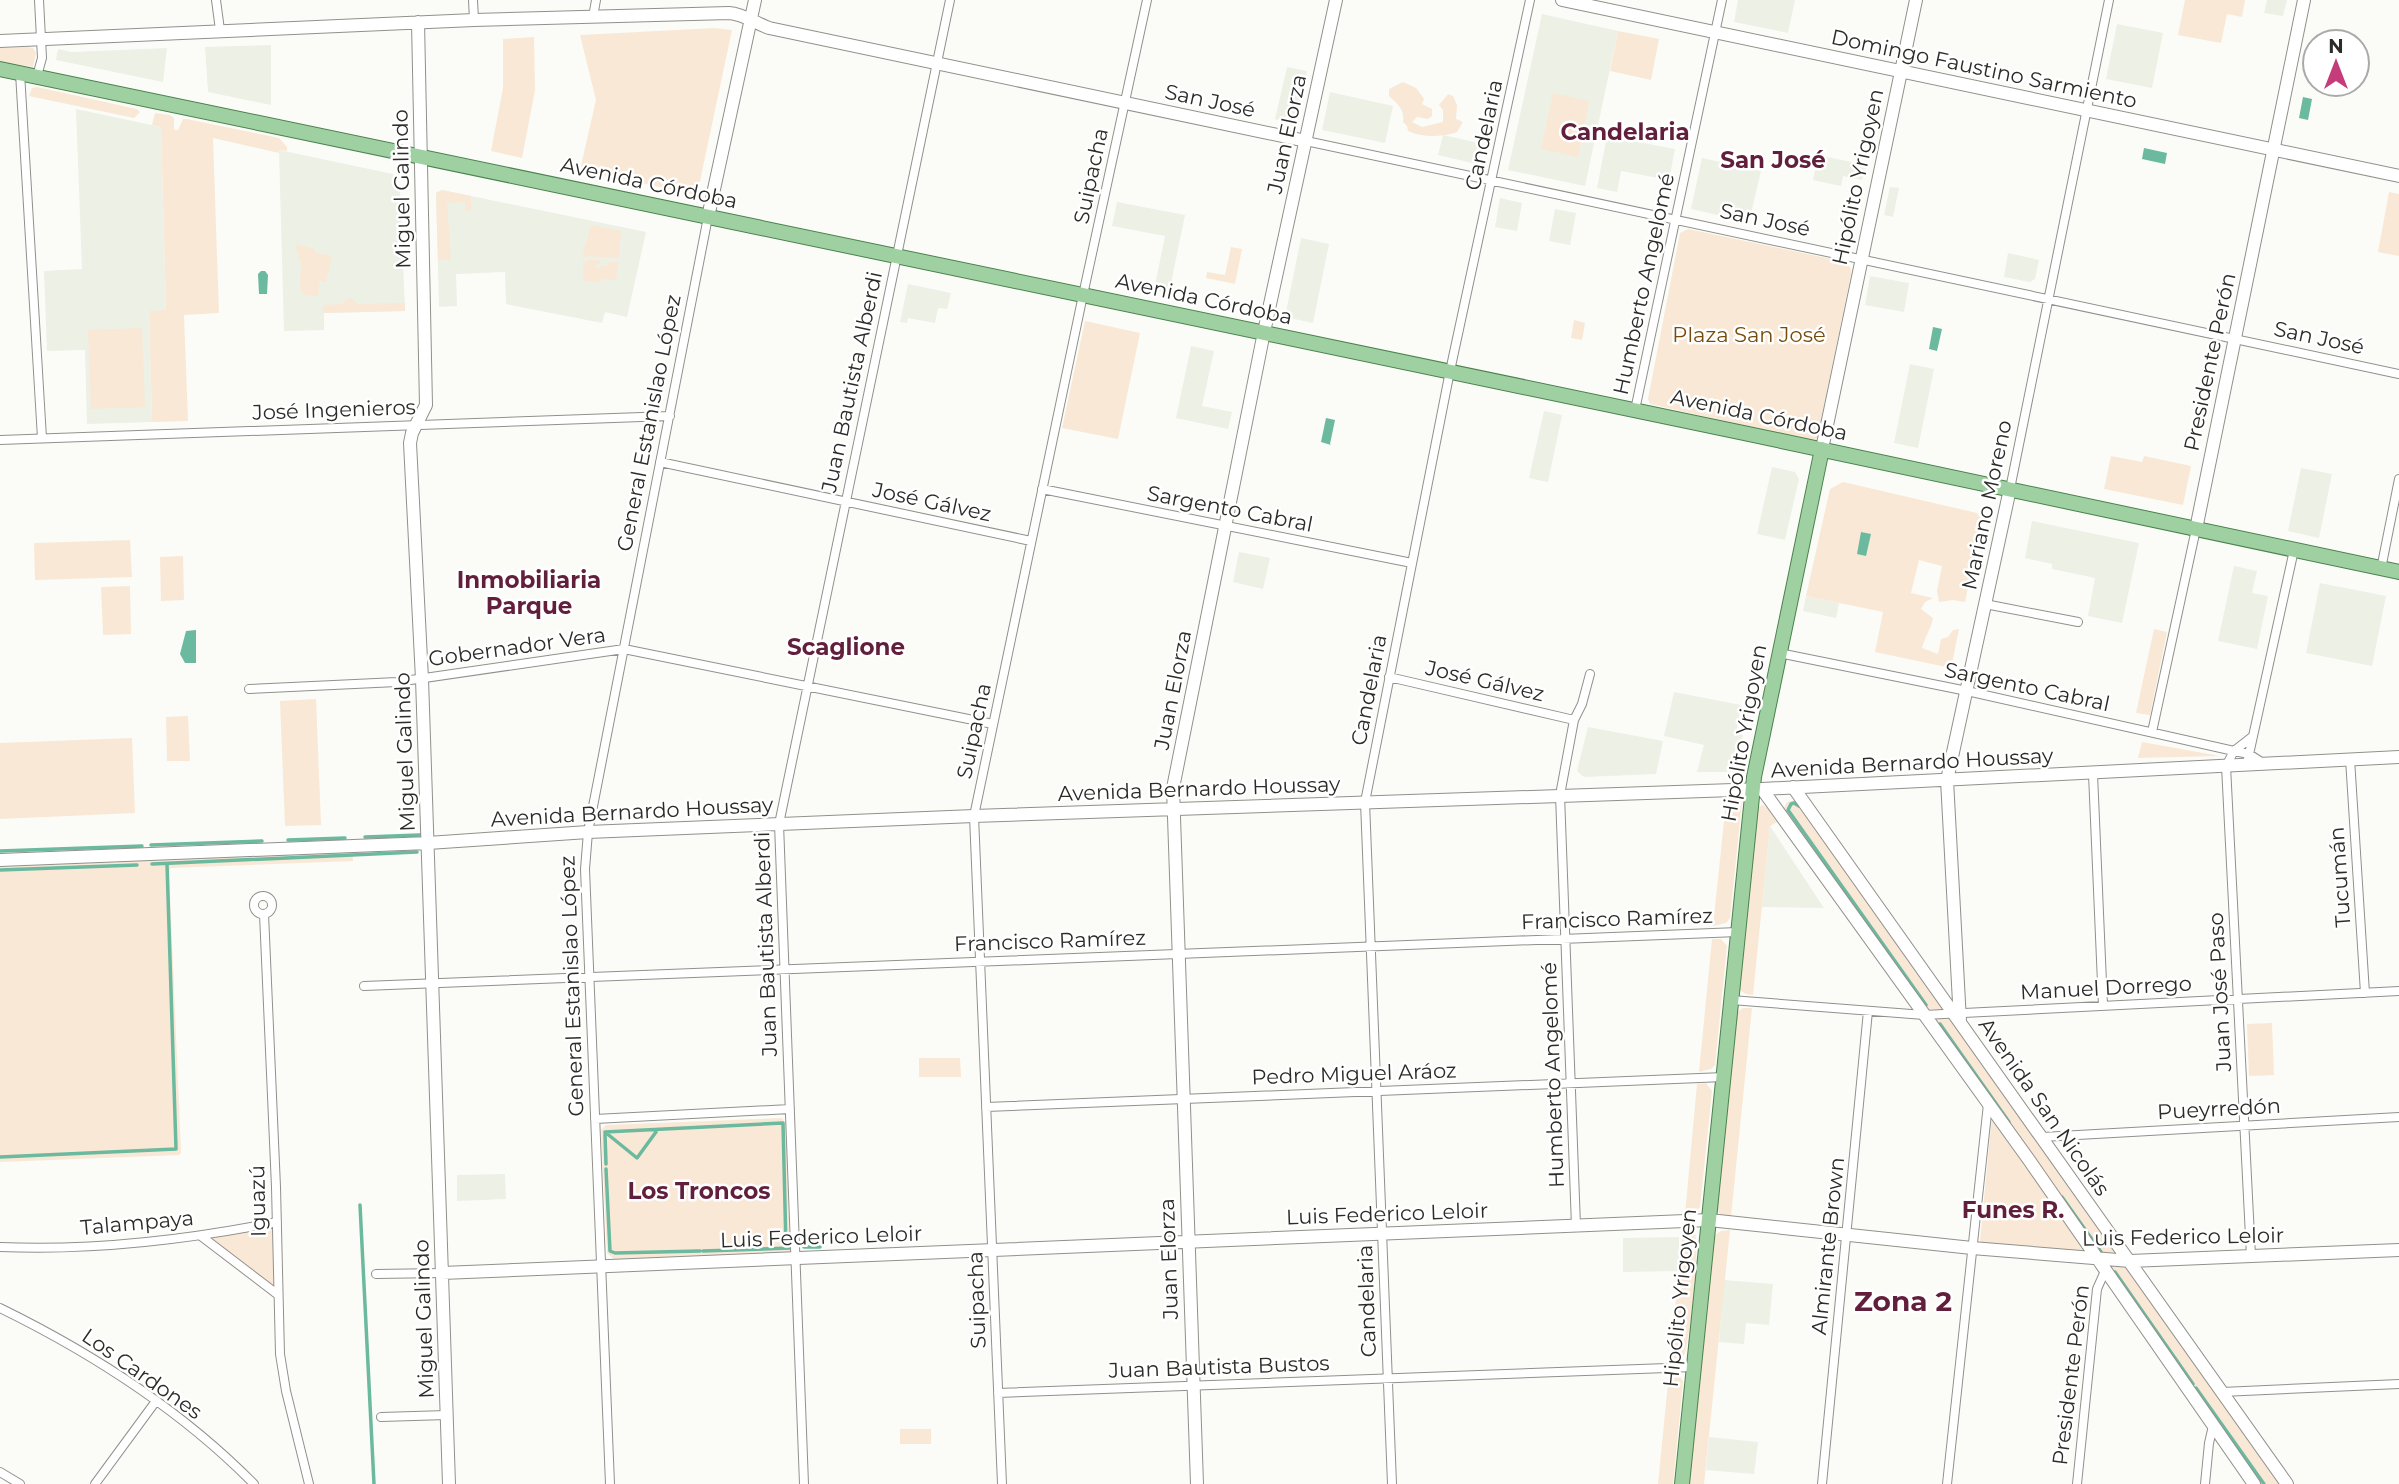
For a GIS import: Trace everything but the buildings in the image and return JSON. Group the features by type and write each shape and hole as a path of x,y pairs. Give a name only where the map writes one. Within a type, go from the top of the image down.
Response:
{"main road":[{"name":"Avenida Córdoba","path":"0,69 2399,572"},
{"name":"Hipólito Yrigoyen","path":"1682,1484 1738,932 1758,789 1759,746 1822,449"}],"street":[{"path":"37,76 42,58 39,0"},
{"path":"216,0 220,30"},
{"path":"473,0 474,20"},
{"path":"593,17 596,0"},
{"name":"General Estanislao López","path":"610,1484 585,869 587,832 708,217 755,0"},
{"name":"Juan Bautista Alberdi","path":"804,1484 779,824 950,0"},
{"name":"Suipacha","path":"1002,1484 974,816 1147,0"},
{"name":"Juan Elorza","path":"1196,1484 1173,788 1264,332 1336,0"},
{"name":"Candelaria","path":"1392,1484 1365,802 1450,371 1531,0"},
{"name":"Domingo Faustino Sarmiento","path":"1562,0 2399,176"},
{"name":"Humberto Angelomé","path":"1635,410 1723,0"},
{"name":"Hipólito Yrigoyen","path":"1822,449 1916,0"},
{"name":"Mariano Moreno","path":"1958,1016 1947,780 2010,489 2109,0"},
{"name":"Presidente Perón","path":"2152,732 2304,0"},
{"name":"San José","path":"0,41 474,20 738,13 769,28 2399,374"},
{"name":"Miguel Galindo","path":"418,23 426,405 410,443 422,679 449,1484"},
{"path":"20,73 42,438"},
{"name":"José Ingenieros","path":"0,440 670,416"},
{"name":"José Gálvez","path":"660,462 1031,541"},
{"path":"2381,569 2399,479"},
{"name":"Sargento Cabral","path":"1042,489 1412,563"},
{"path":"2247,759 2294,550"},
{"path":"1985,604 2078,622"},
{"name":"Gobernador Vera","path":"249,690 397,682 624,649 993,724"},
{"name":"Sargento Cabral","path":"1779,653 2152,732 2234,751 2247,759"},
{"name":"Humberto Angelomé","path":"1576,1226 1560,795 1574,720 1582,704 1590,674"},
{"name":"José Gálvez","path":"1389,677 1574,720"},
{"path":"2226,766 2234,751 2252,737"},
{"name":"Avenida Bernardo Houssay","path":"0,860 428,843 587,832 779,824 1758,789 2093,774 2226,766 2247,759 2264,763 2399,757"},
{"name":"Tucumán","path":"2350,760 2365,993"},
{"name":"Juan José Paso","path":"2226,766 2251,1256"},
{"path":"2093,774 2104,1006"},
{"name":"Avenida San Nicolás","path":"1793,787 1958,1016 2287,1484"},
{"name":"Avenida San Nicolás","path":"1758,789 1988,1104 2254,1484"},
{"name":"Iguazú","path":"264,914 279,1354 309,1484"},
{"name":"Francisco Ramírez","path":"364,986 1738,932"},
{"name":"Manuel Dorrego","path":"1731,1000 1958,1016 2399,992"},
{"name":"Almirante Brown","path":"1822,1484 1868,1011"},
{"name":"Pedro Miguel Aráoz","path":"986,1107 1724,1077"},
{"path":"1947,1484 1988,1104"},
{"path":"595,1119 790,1109"},
{"name":"Pueyrredón","path":"2042,1137 2399,1117"},
{"name":"Luis Federico Leloir","path":"376,1274 1709,1220 1972,1248 2101,1265 2130,1261 2399,1250"},
{"name":"Talampaya","path":"0,1247 104,1245 201,1236 276,1222"},
{"path":"201,1236 277,1294"},
{"name":"Presidente Perón","path":"2077,1484 2101,1265"},
{"name":"Los Cardones","path":"0,1308 109,1368 203,1438 254,1484"},
{"name":"Juan Bautista Bustos","path":"998,1393 1694,1367"},
{"path":"2222,1392 2399,1384"},
{"path":"95,1484 156,1401"},
{"path":"381,1417 447,1415"},
{"path":"2205,1484 2213,1426"},
{"path":"0,1472 20,1484"}],"shaded area":[{"path":"1738,0 1795,0 1788,33 1734,22"},
{"path":"2267,0 2287,0 2283,16 2264,13"},
{"path":"1542,14 1618,31 1585,186 1508,170"},
{"path":"2117,24 2163,33 2152,88 2106,79"},
{"path":"271,45 271,105 208,92 205,47"},
{"path":"167,48 163,82 56,60 58,49 72,52"},
{"path":"1287,67 1307,71 1295,124 1275,119"},
{"path":"1330,92 1393,106 1385,143 1322,130"},
{"path":"2303,98 2312,99 2308,120 2299,118"},
{"path":"76,109 161,127 166,311 149,312 152,422 87,424 85,350 47,351 44,271 82,269"},
{"path":"1443,135 1483,144 1479,160 1472,163 1438,155"},
{"path":"1607,136 1675,149 1669,180 1621,171 1617,192 1597,188"},
{"path":"2144,148 2167,153 2165,164 2142,159"},
{"path":"279,150 393,174 400,187 405,311 324,313 324,330 284,331"},
{"path":"1818,155 1866,165 1862,180 1843,176 1841,186 1813,180"},
{"path":"1702,158 1761,171 1749,222 1691,209"},
{"path":"1890,187 1899,188 1893,217 1884,215"},
{"path":"442,190 646,232 627,317 605,312 602,323 506,304 505,272 456,274 457,306 439,307 436,193"},
{"path":"1500,198 1522,203 1517,231 1495,227"},
{"path":"1117,202 1185,215 1169,293 1154,290 1165,236 1112,226"},
{"path":"1555,209 1576,213 1570,245 1549,241"},
{"path":"1301,238 1329,244 1313,323 1285,317"},
{"path":"2008,253 2039,260 2035,279 2030,282 2004,277"},
{"path":"261,271 268,275 267,294 259,294 258,274"},
{"path":"1870,276 1909,283 1904,312 1865,305"},
{"path":"908,284 951,293 947,309 938,308 935,323 908,318 907,323 900,322"},
{"path":"1933,327 1942,329 1937,351 1929,349"},
{"path":"1191,346 1214,351 1202,406 1232,412 1228,429 1176,418"},
{"path":"1910,364 1934,369 1918,448 1894,443"},
{"path":"1544,411 1562,415 1548,482 1529,478"},
{"path":"1326,418 1335,420 1331,445 1321,442"},
{"path":"1772,467 1795,472 1799,479 1785,540 1757,534"},
{"path":"2301,468 2332,474 2319,538 2288,531"},
{"path":"2032,521 2139,543 2122,623 2088,616 2095,578 2052,569 2052,564 2025,558"},
{"path":"1861,532 1871,534 1866,556 1857,554"},
{"path":"1239,552 1270,558 1263,589 1233,582"},
{"path":"2234,566 2257,571 2252,593 2268,596 2257,649 2218,641"},
{"path":"2320,583 2386,596 2372,666 2306,653"},
{"path":"1806,596 1839,603 1836,618 1803,611"},
{"path":"196,630 196,663 185,663 180,654 186,631"},
{"path":"1674,692 1741,705 1736,733 1743,735 1735,772 1697,772 1704,745 1664,736"},
{"path":"1588,727 1663,741 1656,774 1584,777 1577,771"},
{"path":"1770,826 1824,908 1762,907"},
{"path":"505,1174 506,1199 457,1201 457,1175"},
{"path":"1679,1237 1679,1271 1623,1272 1623,1238"},
{"path":"1724,1280 1773,1284 1769,1325 1746,1323 1744,1344 1719,1342"},
{"path":"1709,1437 1758,1442 1754,1474 1706,1470"}],"green space":[{"path":"2185,0 2245,0 2242,17 2227,14 2221,43 2178,35"},
{"path":"715,28 732,30 697,195 580,170 596,100 580,35"},
{"path":"1618,31 1659,39 1651,80 1610,71"},
{"path":"534,37 535,90 522,158 491,151 503,88 503,39"},
{"path":"0,48 33,48 36,53 33,67 0,62"},
{"path":"1403,82 1416,88 1424,99 1422,104 1432,109 1432,116 1428,119 1417,117 1412,122 1422,127 1443,122 1443,110 1439,105 1448,94 1453,96 1457,105 1456,119 1463,122 1457,132 1432,136 1408,131 1403,122 1402,110 1389,96 1389,89"},
{"path":"32,88 137,109 140,112 134,118 29,96"},
{"path":"1553,93 1589,101 1578,157 1541,149"},
{"path":"155,113 174,118 174,130 178,130 183,119 187,119 279,138 287,147 287,151 279,150 279,153 213,138 219,313 184,315 188,421 152,422 149,311 166,310 161,127 152,125"},
{"path":"442,190 471,196 471,210 466,211 465,202 447,203 451,260 438,260 436,193"},
{"path":"2389,192 2399,194 2399,256 2378,252"},
{"path":"591,225 621,231 619,258 582,258"},
{"name":"Plaza San José","path":"1688,229 1846,262 1851,269 1817,439 1813,441 1650,404 1648,399 1680,233"},
{"path":"295,244 315,249 315,253 332,256 326,282 320,281 318,296 305,295 300,290 301,264"},
{"path":"1231,247 1242,249 1235,284 1206,278 1207,272 1225,275"},
{"path":"588,260 599,260 600,263 595,266 599,269 602,265 607,266 609,262 618,262 616,280 601,279 600,283 583,280 583,264"},
{"path":"351,298 358,304 405,303 405,311 323,313 323,305 344,304 344,301"},
{"path":"1574,320 1585,323 1582,340 1571,338"},
{"path":"1085,321 1140,333 1118,439 1062,428"},
{"path":"142,328 145,407 91,409 88,330"},
{"path":"2111,456 2142,462 2144,456 2191,466 2183,505 2104,489"},
{"path":"1843,482 1977,513 1982,521 1965,602 1939,602 1937,591 1942,566 1919,560 1911,593 1933,598 1925,602 1921,609 1933,618 1922,648 1938,654 1941,639 1959,629 1951,668 1875,652 1883,612 1806,596 1830,489"},
{"path":"130,540 132,577 35,580 34,543"},
{"path":"183,556 184,600 161,601 160,557"},
{"path":"130,586 131,634 103,635 101,587"},
{"path":"2154,629 2167,632 2150,715 2136,713"},
{"path":"316,699 321,825 285,826 280,701"},
{"path":"188,716 190,761 167,761 166,717"},
{"path":"132,738 135,813 0,819 0,743"},
{"path":"2142,742 2220,756 2138,758"},
{"path":"1727,793 1739,796 1742,802 1730,918 1726,923 1713,926"},
{"path":"1795,800 1945,1008 1925,1009 1783,810 1787,802"},
{"path":"1763,805 1777,822 1770,826 1753,995 1739,990 1757,807"},
{"path":"352,846 353,861 169,870 179,1155 0,1162 0,860"},
{"path":"1712,939 1721,939 1727,946 1715,1065 1699,1072"},
{"path":"1743,1008 1752,1008 1731,1217 1721,1215 1717,1211 1737,1012"},
{"path":"1951,1017 2120,1255 2102,1257 1935,1021 1938,1018"},
{"path":"2272,1023 2274,1075 2249,1076 2247,1024"},
{"path":"919,1058 960,1058 961,1077 919,1077"},
{"path":"1706,1083 1712,1091 1700,1207 1696,1212 1685,1214 1697,1084"},
{"path":"1992,1116 2089,1255 1984,1245 1980,1241"},
{"path":"782,1118 786,1123 790,1252 615,1260 607,1253 601,1130 606,1125"},
{"path":"277,1222 277,1294 201,1236"},
{"path":"1683,1227 1694,1230 1696,1238 1694,1289 1685,1353 1682,1358 1670,1359"},
{"path":"1730,1230 1704,1484 1687,1484 1714,1236 1721,1231"},
{"path":"2127,1266 2283,1484 2259,1484 2110,1267"},
{"path":"1669,1373 1679,1374 1683,1382 1673,1484 1658,1484"},
{"path":"900,1429 931,1429 931,1444 900,1444"}],"waterway":[{"path":"1799,806 1791,804 1788,810 1926,1005"},
{"path":"365,837 420,835"},
{"path":"288,840 345,838"},
{"path":"151,845 262,841"},
{"path":"0,851 142,846"},
{"path":"152,864 417,852"},
{"path":"0,1157 176,1149 167,864"},
{"path":"0,870 137,865"},
{"path":"1940,1024 2009,1122"},
{"path":"605,1132 783,1123 786,1248"},
{"path":"605,1132 637,1158 656,1132"},
{"path":"605,1134 606,1164"},
{"path":"606,1169 610,1251 700,1251"},
{"path":"2062,1197 2101,1252"},
{"path":"360,1205 374,1484"},
{"path":"804,1247 820,1247"},
{"path":"703,1251 790,1248"},
{"path":"2115,1272 2193,1384"},
{"path":"2196,1388 2264,1484"}],"district":[{"name":"Candelaria","path":"1625,132"},
{"name":"San José","path":"1773,160"},
{"name":"Inmobiliaria Parque","path":"529,593"},
{"name":"Scaglione","path":"846,647"},
{"name":"Los Troncos","path":"699,1191"},
{"name":"Funes R.","path":"2013,1210"},
{"name":"Zona 2","path":"1903,1301"}]}
